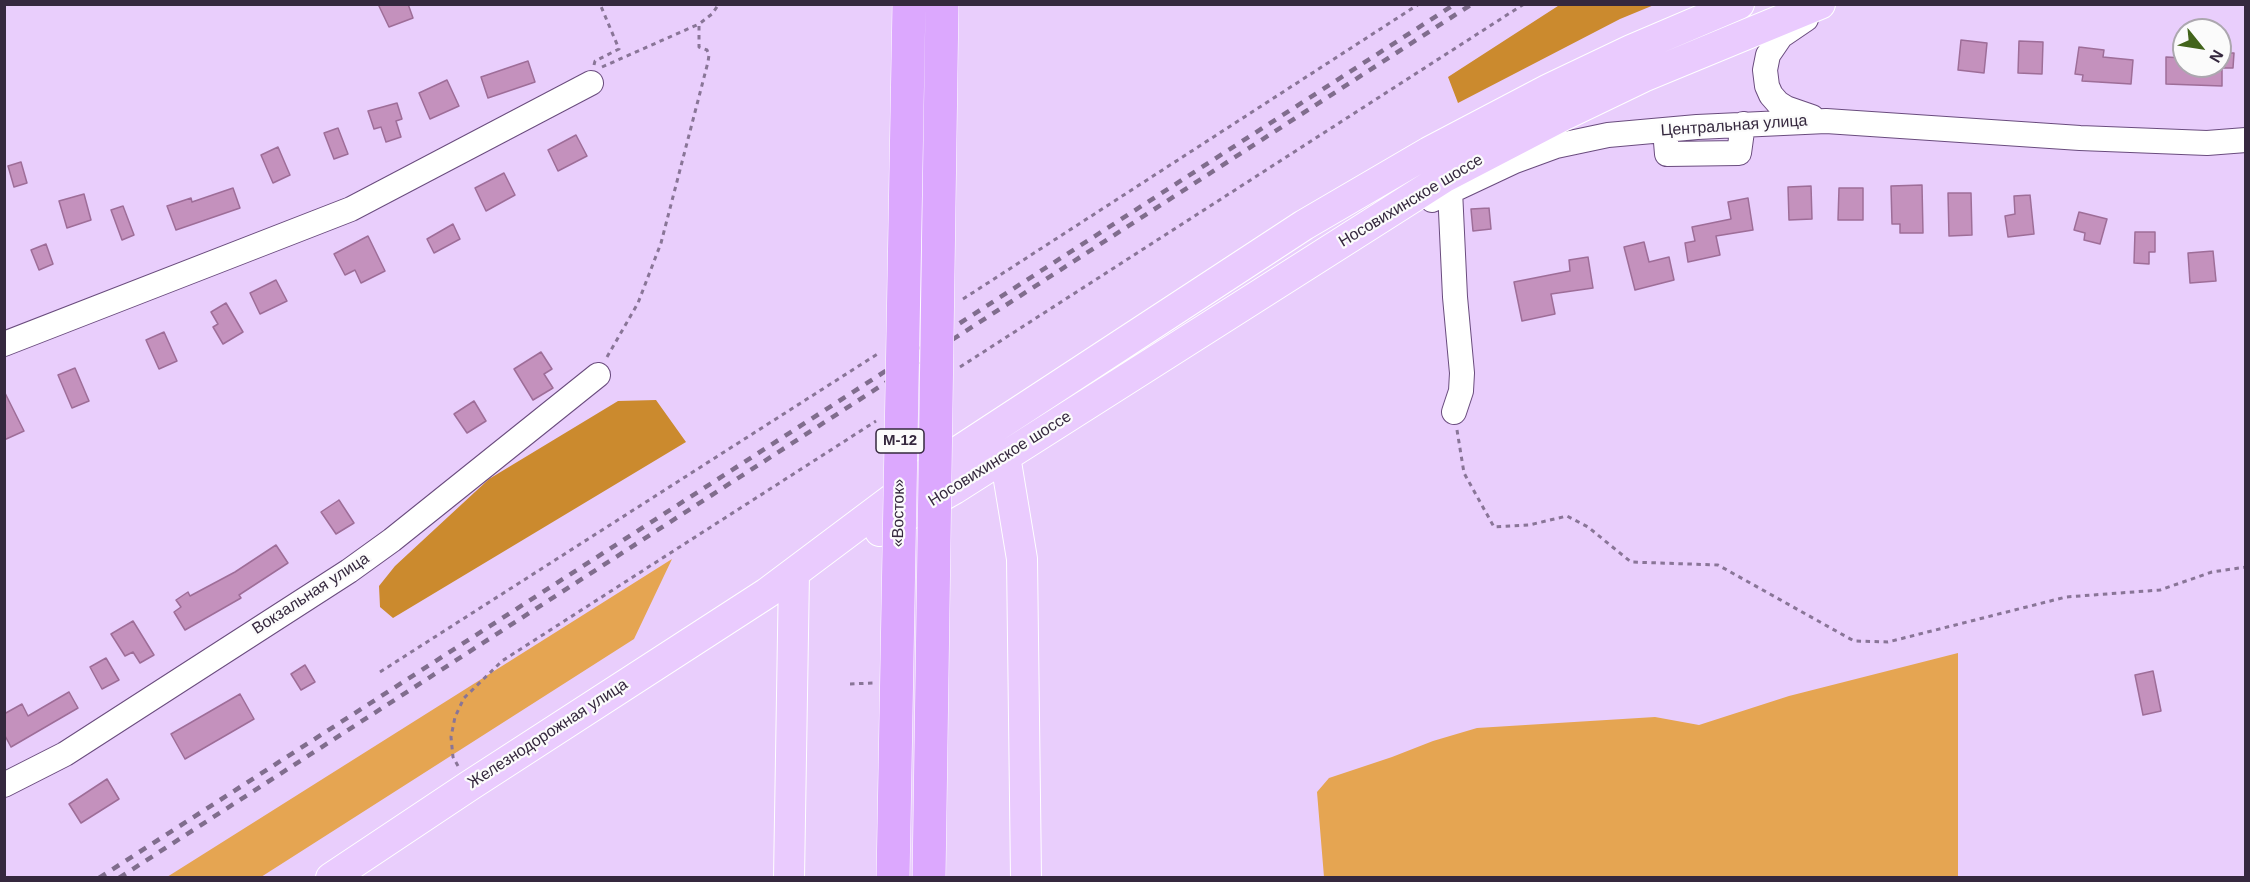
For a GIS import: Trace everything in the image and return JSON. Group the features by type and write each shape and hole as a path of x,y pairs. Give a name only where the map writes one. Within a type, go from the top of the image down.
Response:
{"highway":[{"name":"«Восток»","path":"893,878 909,4"},
{"name":"М-12","path":"929,878 942,4"}],"main road":[{"name":"Носовихинское шоссе","path":"794,576 939,464 1304,225 1429,152 1549,89 1630,50 1739,4"},
{"name":"Носовихинское шоссе","path":"767,593 954,489 1443,178 1643,77 1820,4"},
{"path":"1005,456 1023,559 1026,878"},
{"path":"789,878 794,576"},
{"name":"Железнодорожная улица","path":"331,878 767,593"}],"street":[{"path":"1826,121 1798,113 1778,103 1767,86 1765,70 1768,55 1781,36 1831,4"},
{"path":"4,344 351,209 591,83"},
{"name":"Центральная улица","path":"1259,295 1450,190 1515,161 1556,146 1608,135 1743,124 1826,121 2080,138 2207,143 2246,140"},
{"path":"1450,190 1455,297 1462,373 1461,390 1454,412"},
{"name":"Вокзальная улица","path":"4,785 65,754 349,571 392,540 598,375"}],"path":[{"path":"600,4 619,49 595,61 592,71 699,24 712,14 719,4"},
{"path":"598,375 638,303 661,243 710,55 707,50 699,47 699,24"},
{"path":"1454,412 1464,472 1494,526 1529,525 1567,516 1588,527 1631,562 1718,565 1854,640 1888,642 2066,597 2160,590 2212,572 2246,567"}],"shaded area":[{"path":"1561,4 1654,5 1620,19 1458,103 1448,77"},
{"path":"656,400 686,442 393,618 380,607 379,586 395,566 489,479 618,401"},
{"path":"672,559 634,639 261,877 167,877"},
{"path":"1958,653 1958,877 1324,877 1317,792 1329,778 1433,741 1477,728 1655,717 1699,725 1789,696"}],"building":[{"path":"378,4 408,4 413,18 389,27"},
{"path":"1961,40 1987,43 1984,73 1958,70"},
{"path":"2019,41 2043,42 2042,74 2018,73"},
{"path":"2079,47 2104,50 2103,57 2133,60 2131,84 2082,81 2083,75 2075,74"},
{"path":"2166,57 2172,57 2172,78 2222,78 2222,86 2166,84"},
{"path":"528,61 535,82 488,98 481,77"},
{"path":"447,80 459,106 430,119 419,93"},
{"path":"397,103 402,119 396,121 401,137 386,142 381,127 374,129 368,111"},
{"path":"338,128 348,154 334,159 324,133"},
{"path":"576,135 587,156 558,171 548,150"},
{"path":"278,147 290,175 273,183 261,155"},
{"path":"21,162 27,183 14,187 8,166"},
{"path":"504,173 515,195 486,211 475,188"},
{"path":"1922,185 1923,233 1900,233 1900,224 1892,224 1891,186"},
{"path":"1811,186 1812,219 1789,220 1788,187"},
{"path":"233,188 240,208 176,230 167,206 191,198 192,202"},
{"path":"1839,188 1863,188 1863,220 1838,220"},
{"path":"1948,193 1971,193 1972,235 1949,236"},
{"path":"84,194 91,220 67,228 59,201"},
{"path":"2030,195 2034,234 2008,237 2005,216 2015,214 2014,196"},
{"path":"1748,198 1753,230 1716,236 1720,255 1688,262 1685,243 1695,241 1692,227 1731,219 1728,202"},
{"path":"123,206 134,235 122,240 111,210"},
{"path":"1489,208 1491,229 1473,231 1471,209"},
{"path":"2079,212 2107,219 2100,244 2084,240 2085,233 2074,230"},
{"path":"453,224 460,239 434,253 427,239"},
{"path":"2135,232 2155,232 2155,252 2149,252 2149,264 2134,263"},
{"path":"368,236 385,271 361,283 355,270 345,275 334,254"},
{"path":"1644,242 1649,262 1669,257 1674,280 1635,290 1624,247"},
{"path":"46,244 53,264 39,270 31,250"},
{"path":"2213,251 2216,281 2190,283 2188,253"},
{"path":"1588,257 1593,288 1551,294 1555,314 1522,321 1514,282 1570,271 1569,260"},
{"path":"276,280 287,301 260,314 250,293"},
{"path":"226,303 243,332 223,344 213,327 218,324 211,312"},
{"path":"164,332 177,361 159,369 146,340"},
{"path":"541,352 552,369 544,374 553,388 533,400 514,369"},
{"path":"75,368 89,401 72,408 58,375"},
{"path":"4,391 24,431 4,440"},
{"path":"474,401 486,421 467,433 454,414"},
{"path":"339,500 354,523 336,534 321,512"},
{"path":"276,545 288,563 239,595 241,598 185,630 174,612 181,607 176,600 188,592 190,596 235,572"},
{"path":"133,621 154,655 140,663 133,652 125,656 111,634"},
{"path":"106,658 119,680 102,689 90,667"},
{"path":"305,665 315,682 301,690 291,674"},
{"path":"2153,671 2161,711 2143,715 2135,675"},
{"path":"69,692 78,708 11,747 4,734 4,714 22,704 28,716"},
{"path":"240,694 254,719 185,759 171,734"},
{"path":"107,779 119,799 81,823 69,804"}],"railway":[{"path":"99,878 1455,4"},
{"path":"119,878 1472,4"}]}
